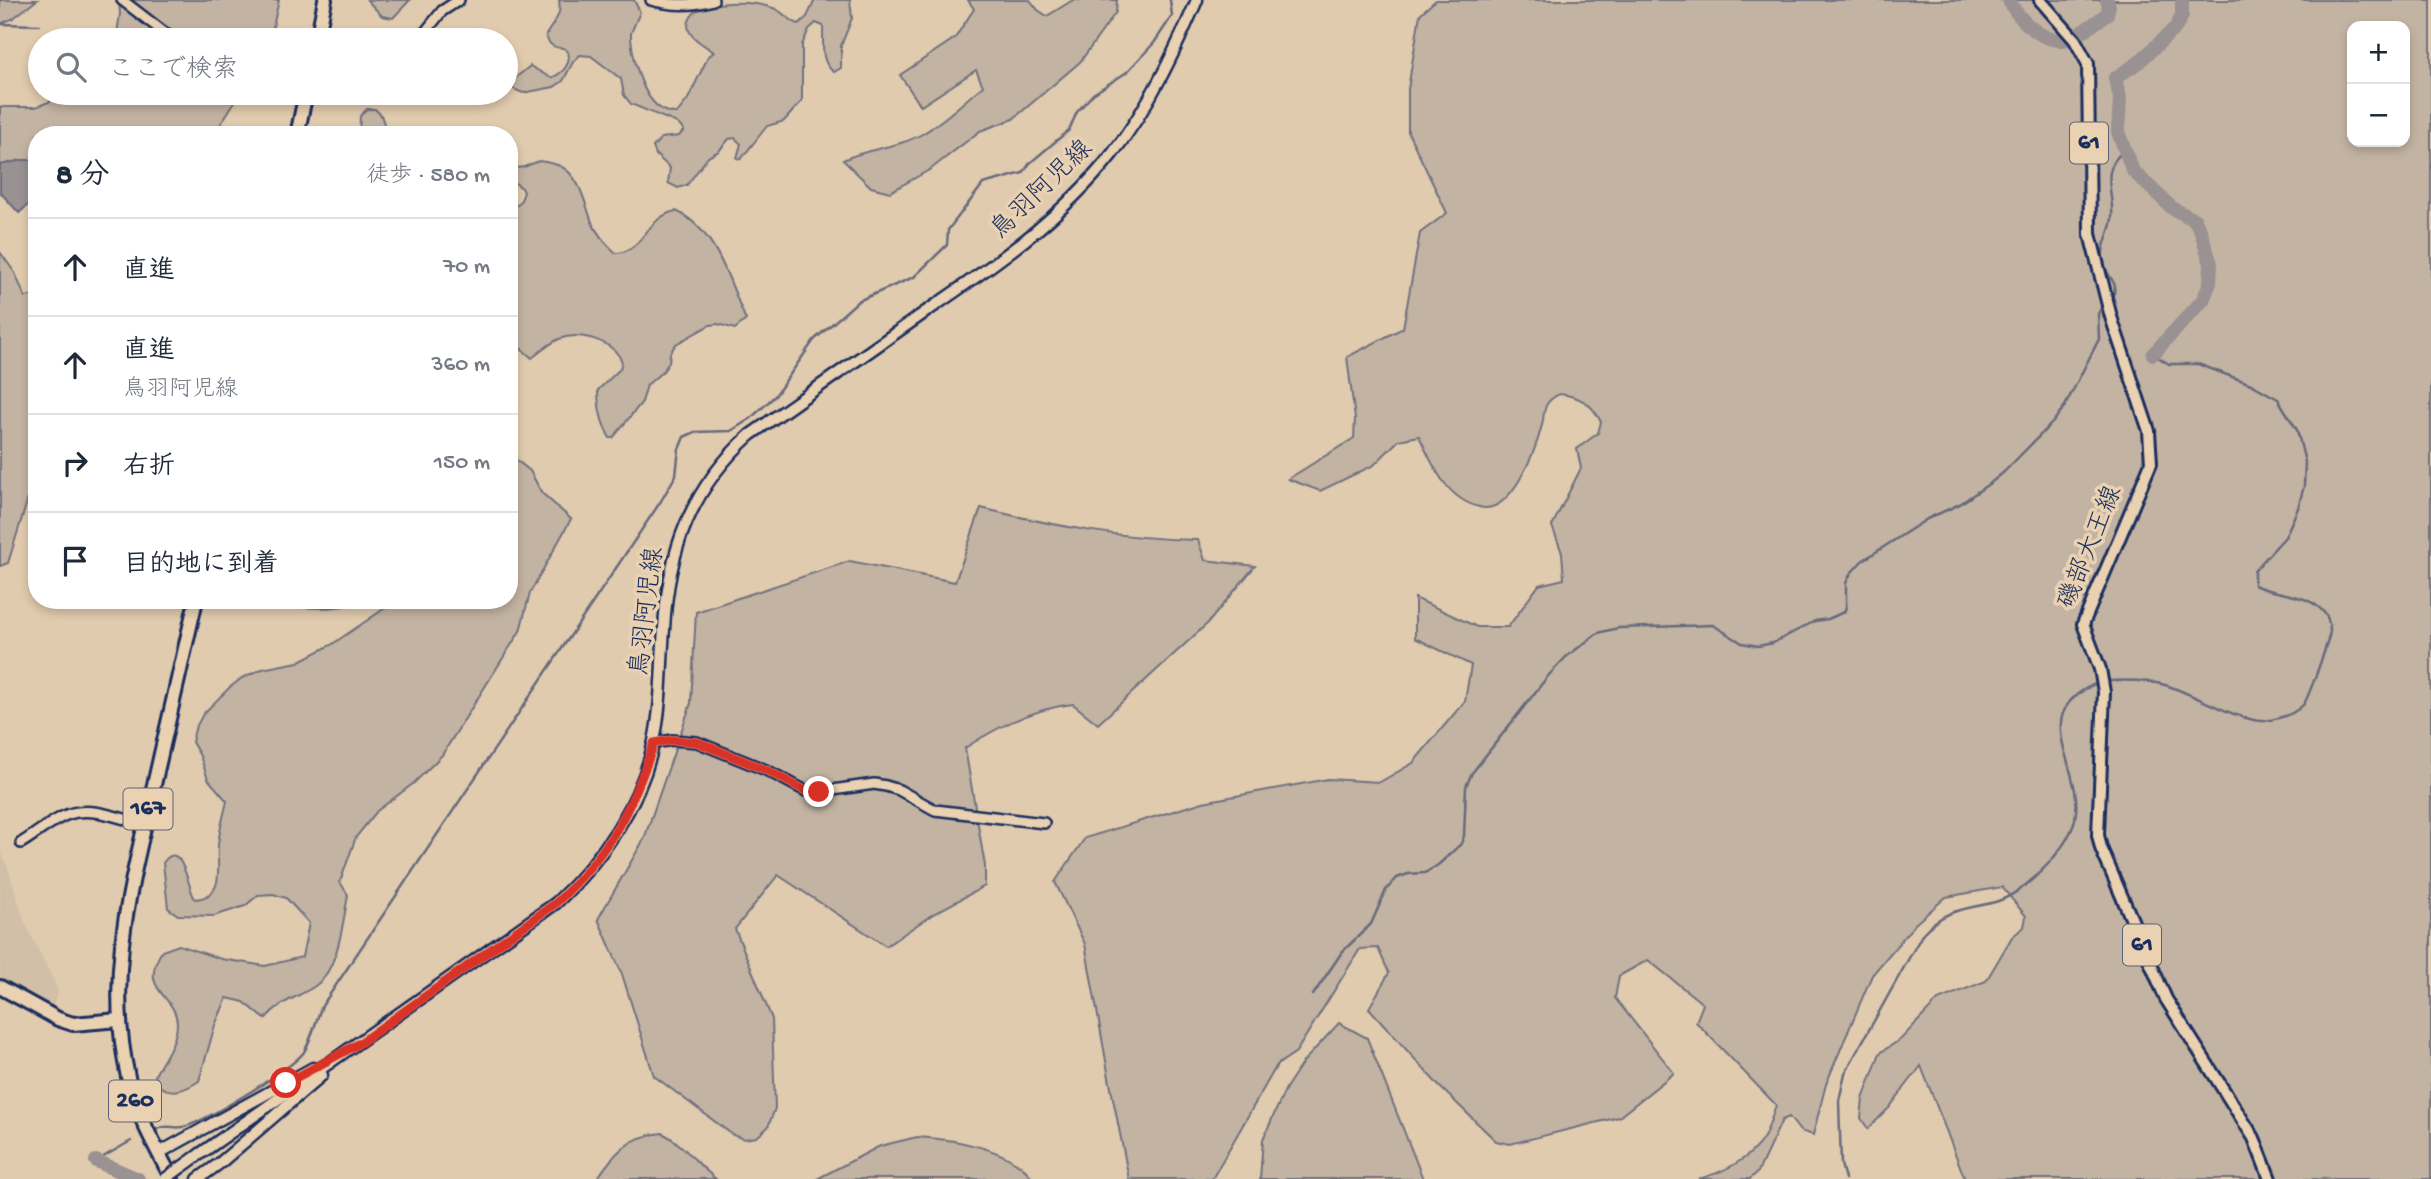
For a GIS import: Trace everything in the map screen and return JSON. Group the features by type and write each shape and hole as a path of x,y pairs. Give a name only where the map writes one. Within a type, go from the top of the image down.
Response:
{"highway":[{"path":"320,28 326,0"},
{"path":"299,126 303,105"},
{"name":"167","path":"119,1020 118,970 127,904 194,609"},
{"path":"0,987 58,1019 73,1024 119,1020"},
{"name":"260","path":"119,1020 134,1100 172,1179"}],"main road":[{"name":"磯部大王線","path":"2040,0 2072,36 2088,64 2089,222 2092,250 2148,431 2151,463 2083,624 2102,681 2104,712 2097,823 2101,848 2166,999 2254,1138 2270,1179"},
{"name":"鳥羽阿児線","path":"165,1179 556,903 575,886 608,846 633,800 654,743 669,578 681,532 704,487 721,464 751,435 1011,253 1066,205 1114,152 1138,117 1155,88 1195,1"},
{"path":"159,1153 360,1043"},
{"path":"198,1179 220,1164 360,1043"}],"street":[{"path":"121,0 158,28"},
{"path":"427,28 451,4 459,0"},
{"path":"652,0 664,4 693,5 713,0"},
{"path":"654,743 673,740 697,742 766,770 806,791 886,786 899,789 935,810 1044,823"},
{"path":"21,843 60,818 78,812 98,813 145,825"}],"shaded area":[{"path":"0,0 37,0 12,19 0,24"},
{"path":"119,0 279,0 273,28 118,28"},
{"path":"367,0 410,0 393,18 382,16"},
{"path":"559,0 634,0 640,12 631,33 638,73 649,97 657,106 677,113 688,99 708,57 714,52 695,38 688,28 692,15 700,7 729,3 758,4 776,9 799,24 807,17 815,0 850,0 852,18 841,46 841,68 834,72 826,63 823,26 816,23 809,29 802,45 802,101 784,121 767,126 741,159 737,158 741,144 735,138 729,139 719,151 708,157 687,185 678,188 668,183 670,168 656,155 653,147 661,138 679,136 684,130 677,123 631,104 624,95 621,79 591,56 580,55 563,81 554,87 523,93 518,91 518,76 530,66 551,78 567,65 568,52 552,45 546,35 558,15"},
{"path":"968,0 1030,0 1047,16 1073,0 1117,0 1116,12 1080,62 1013,119 980,131 931,169 890,192 871,187 843,160 913,139 945,118 983,86 976,70 921,106 900,75 955,38 974,9"},
{"path":"1436,0 2431,0 2431,1179 1965,1179 1921,1066 1889,1108 1868,1129 1861,1118 1863,1099 1880,1053 1901,1039 1938,1000 1986,981 2012,937 2024,927 2026,916 2002,887 1946,897 1915,924 1872,975 1826,1084 1813,1135 1800,1131 1789,1117 1782,1120 1758,1172 1750,1179 1698,1179 1726,1169 1752,1152 1764,1137 1776,1105 1696,1022 1703,1004 1648,960 1619,976 1615,998 1674,1073 1619,1117 1510,1144 1496,1141 1439,1086 1369,1008 1389,973 1378,948 1360,949 1296,1052 1277,1065 1212,1179 1129,1179 1085,944 1055,882 1085,838 1203,802 1328,779 1380,782 1413,763 1465,701 1471,665 1415,638 1415,598 1477,627 1508,627 1539,585 1564,579 1562,553 1552,526 1581,468 1577,449 1598,433 1601,422 1589,405 1573,397 1559,394 1548,402 1534,449 1520,479 1502,502 1491,507 1479,507 1457,496 1435,469 1419,436 1399,440 1374,465 1320,491 1288,479 1354,438 1355,419 1347,357 1403,328 1420,233 1447,213 1408,132 1408,89 1420,14"},
{"path":"233,105 220,126 28,126 28,165 0,169 0,107"},
{"path":"367,109 375,109 381,115 385,126 359,126 360,116"},
{"path":"28,160 28,205 19,213 0,192 0,165"},
{"path":"539,161 553,163 567,170 581,191 594,226 616,253 632,247 666,214 676,211 690,220 702,231 720,258 746,320 735,329 718,324 710,325 676,344 664,370 647,385 642,402 613,438 610,438 602,421 598,390 620,369 622,362 612,348 604,343 577,336 559,339 532,358 518,348 518,204 524,192 518,185 518,168"},
{"path":"0,252 15,273 25,297 28,296 28,498 8,563 0,566"},
{"path":"518,461 530,471 542,493 571,519 530,593 520,631 442,755 414,783 377,811 356,837 340,882 348,895 342,931 335,957 323,978 265,1019 244,1002 227,998 215,1025 199,1081 179,1090 169,1090 159,1086 155,1075 172,1043 177,1023 171,1005 155,984 155,964 162,951 179,945 221,959 265,966 302,957 309,923 286,898 273,894 258,895 245,906 214,916 178,915 168,908 163,863 170,856 180,860 195,899 212,892 218,878 219,840 227,801 208,779 192,742 195,729 203,714 242,678 262,669 298,662 331,645 384,609 518,609"},
{"path":"981,508 1088,530 1198,540 1205,560 1255,566 1208,623 1098,724 1073,704 1058,706 1016,720 965,748 985,866 985,886 933,914 886,946 778,875 735,929 772,1019 775,1108 768,1127 757,1137 744,1139 733,1135 654,1076 622,974 598,919 644,839 691,703 696,612 850,561 955,582"},
{"path":"0,849 25,923 58,990 52,1008 0,979"},
{"path":"1339,1023 1367,1038 1423,1179 1260,1179 1263,1139 1286,1088 1303,1062"},
{"path":"662,1133 677,1142 716,1179 597,1179 616,1154 631,1142"},
{"path":"917,1137 980,1147 1011,1160 1033,1179 817,1179 880,1146"}],"waterway":[{"path":"157,1129 183,1127 209,1116 266,1082 304,1052 322,1006 661,501 676,475 679,449 684,437 695,432 731,431 750,419 775,396 814,340 858,301 914,277 947,245 948,230 983,184 1023,173 1030,163 1069,130 1077,112 1093,94 1127,72 1154,43 1172,16 1170,0"},
{"path":"2009,0 2034,30 2052,39 2061,40 2080,33 2107,14 2107,0"},
{"path":"2153,354 2203,300 2210,283 2211,264 2195,220 2172,208 2133,171 2118,132 2120,98 2115,78 2138,63 2176,27 2182,16 2182,0"},
{"path":"0,24 39,25"},
{"path":"2109,298 2114,293 2115,286 2103,262 2112,215 2109,177 2111,167 2124,151"},
{"path":"1313,995 1342,952 1371,924 1386,890 1397,878 1425,873 1461,844 1464,836 1466,786 1472,773 1566,657 1598,633 1618,628 1713,625 1742,643 1758,646 1773,643 1815,621 1844,612 1846,583 1862,561 1927,519 1960,504 1993,481 2053,422 2065,406 2099,339 2098,314 2104,302"},
{"path":"2107,681 2158,683 2243,717 2265,721 2275,719 2290,714 2303,705 2330,631 2326,615 2311,602 2254,585 2254,571 2285,537 2304,486 2305,462 2297,430 2278,399 2251,384 2198,364 2169,364 2153,354"},
{"path":"1845,1179 1841,1164 1839,1101 1845,1073 1923,933 1948,914 2006,898 2028,883 2058,852 2071,831 2076,810 2075,789 2061,729 2064,711 2076,696 2100,682"},
{"path":"96,1161 131,1141"},
{"path":"96,1161 138,1179"}],"route":[{"path":"286,1083 360,1043 556,903 575,886 608,846 633,800 654,743 673,740 697,742 766,770 806,791 819,792"}]}
